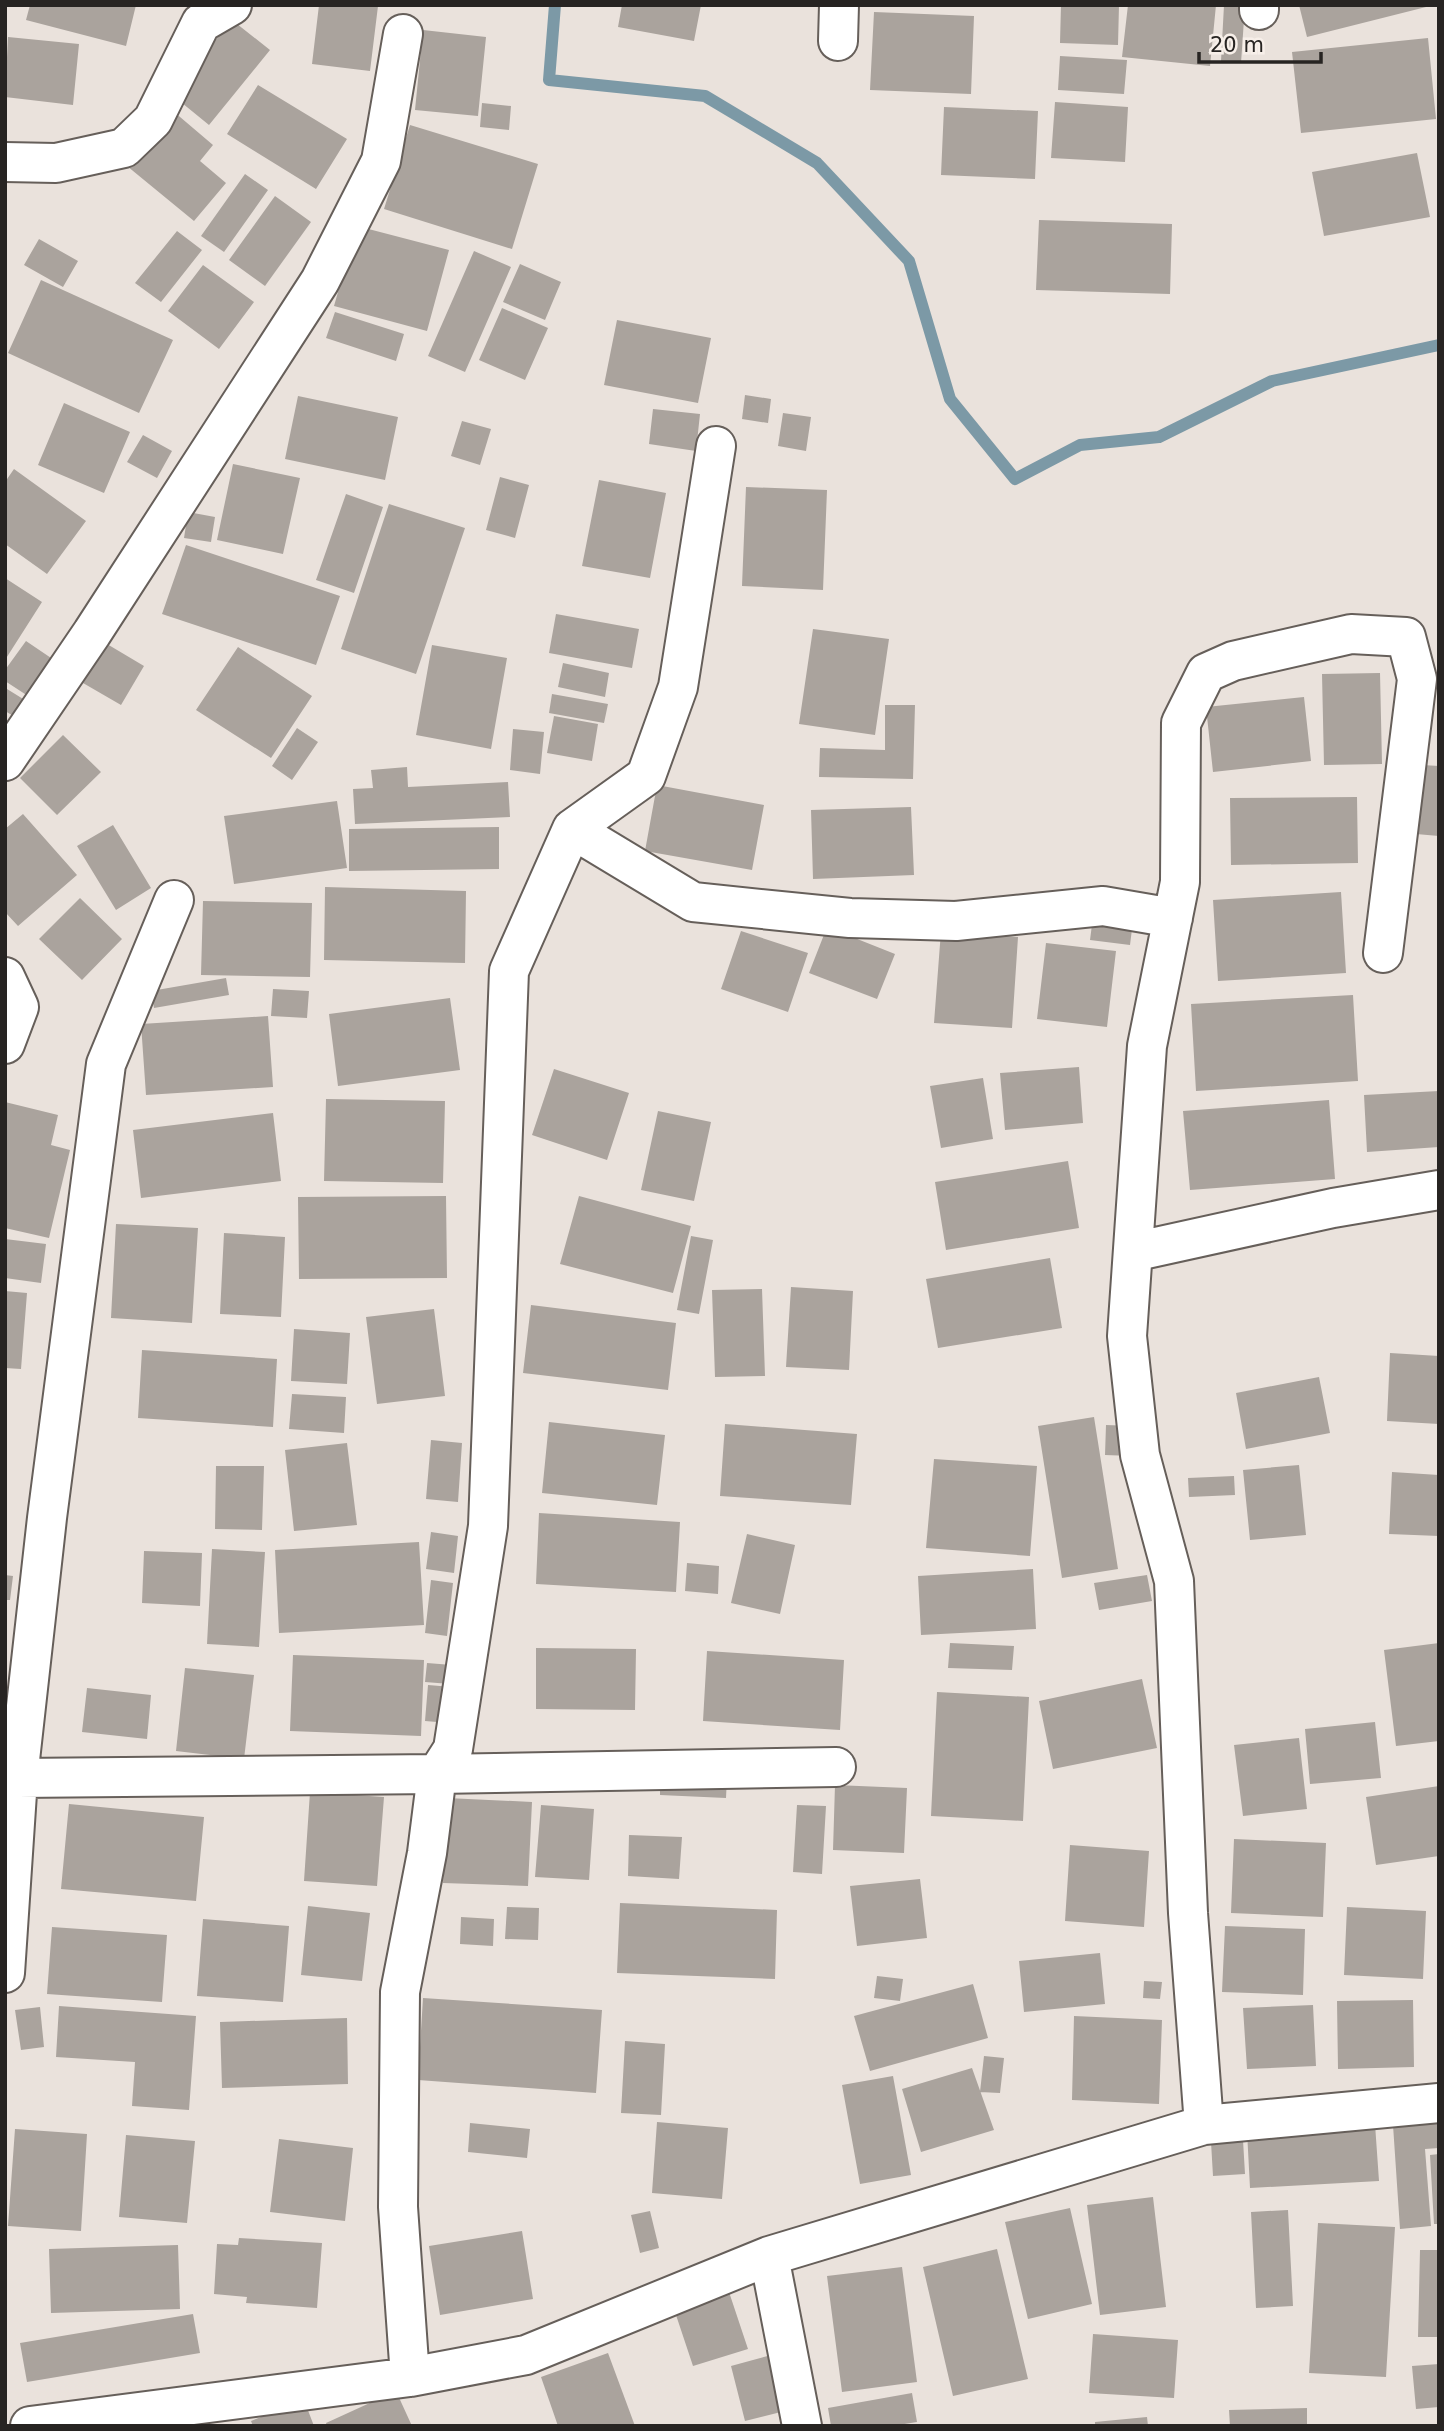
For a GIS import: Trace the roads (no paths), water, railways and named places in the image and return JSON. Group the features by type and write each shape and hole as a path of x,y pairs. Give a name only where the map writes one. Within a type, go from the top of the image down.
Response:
{"street":[{"path":"5,162 56,163 124,148 153,120 201,23 232,5"},
{"path":"5,761 92,633 320,281 381,161 403,34"},
{"path":"410,2377 398,2207 400,1992 427,1853 437,1774 453,1749 488,1526 509,971 572,829 646,776 678,687 716,446"},
{"path":"1204,2125 1188,1913 1174,1580 1140,1455 1127,1336 1146,1046 1180,883 1181,723 1206,673 1233,661 1351,634 1406,636 1417,679 1383,953"},
{"path":"572,829 693,902 850,918 956,921 1103,906 1172,918"},
{"path":"5,1973 18,1778 47,1518 106,1064 174,900"},
{"path":"5,978 19,1007 5,1044"},
{"path":"1133,1252 1333,1208 1439,1190"},
{"path":"18,1778 836,1767"},
{"path":"30,2426 136,2419 410,2377 526,2355 769,2256 1204,2125 1439,2103"},
{"path":"769,2256 802,2426"}],"waterway":[{"path":"555,5 549,80 705,96 817,163 909,261 950,399 1015,479 1080,445 1159,437 1272,381 1439,345"}]}
